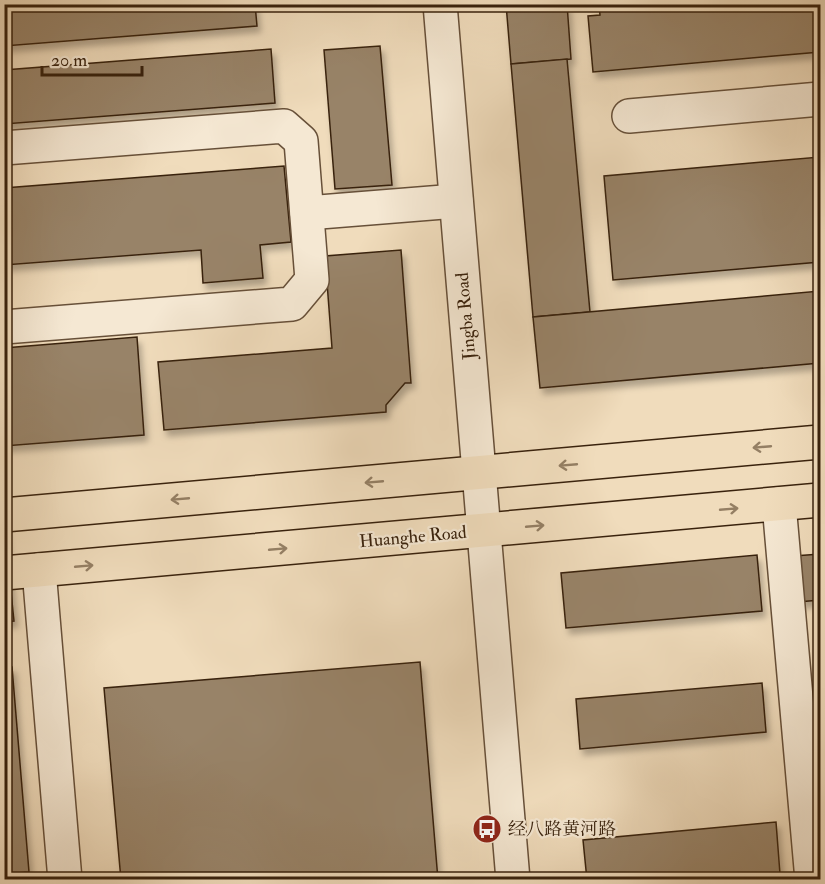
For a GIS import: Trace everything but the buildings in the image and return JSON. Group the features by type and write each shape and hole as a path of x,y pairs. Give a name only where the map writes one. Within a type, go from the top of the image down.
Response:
{"main road":[{"path":"4,514 820,442"},
{"name":"Huanghe Road","path":"4,573 820,500"}],"street":[{"name":"Jingba Road","path":"440,4 513,879"},
{"path":"629,116 820,99"},
{"path":"4,148 284,126 302,141 312,280 291,304 4,327"},
{"path":"307,213 456,201"},
{"path":"779,504 812,879"},
{"path":"39,570 65,879"}],"place":[{"name":"经八路黄河路","path":"487,829"}]}
